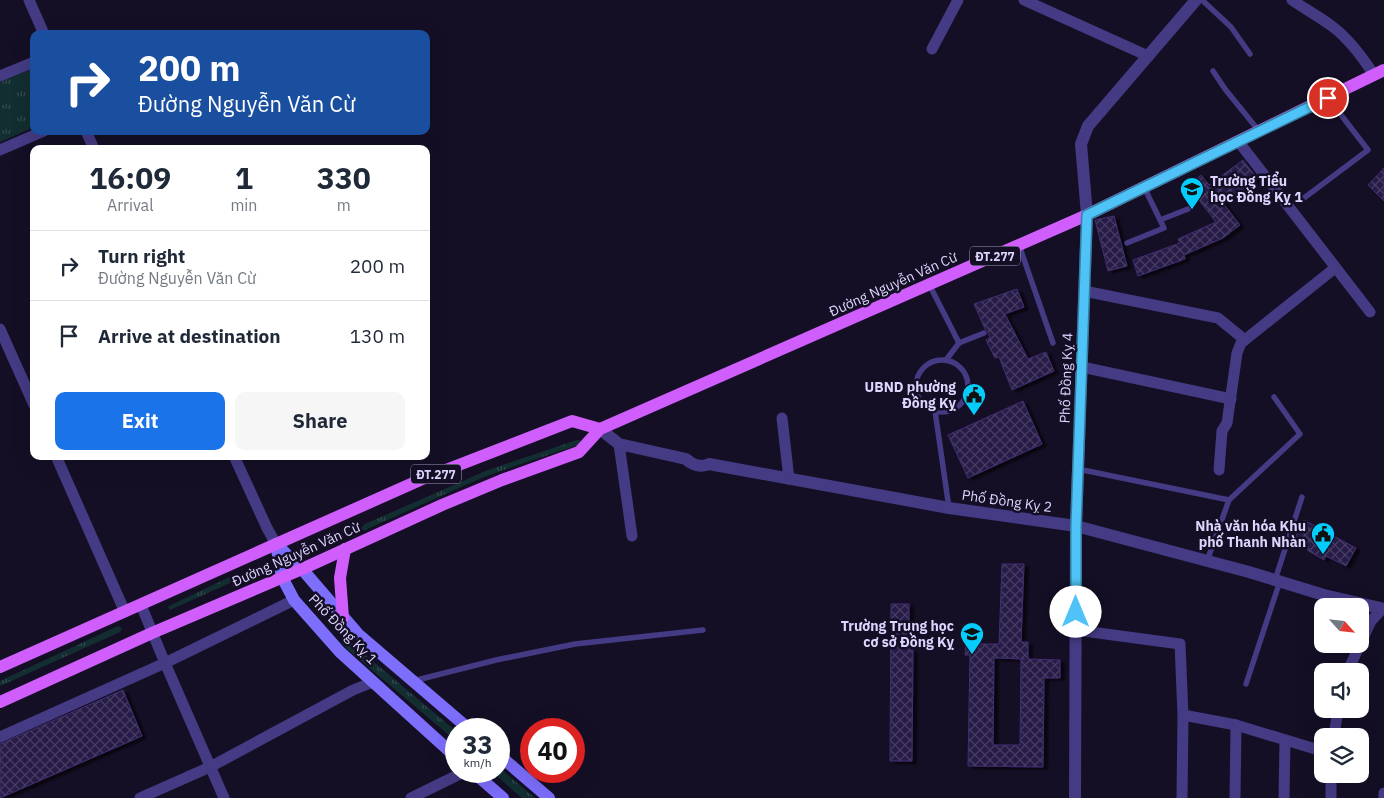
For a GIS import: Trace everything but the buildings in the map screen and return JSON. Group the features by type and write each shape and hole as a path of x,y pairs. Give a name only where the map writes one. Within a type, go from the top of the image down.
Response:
{"main road":[{"name":"Đường Nguyễn Văn Cừ","path":"0,702 442,505 502,480 579,452 600,429 1087,215 1379,73"},
{"name":"Đường Nguyễn Văn Cừ","path":"0,667 420,480 572,421 600,429"},
{"name":"Phố Đồng Kỵ 1","path":"276,544 302,569 358,634 456,718"},
{"name":"Phố Đồng Kỵ 1","path":"276,544 282,577 294,600 332,644 445,747"},
{"path":"343,618 340,576 345,549"},
{"path":"510,764 549,798"},
{"path":"486,783 504,798"}],"street":[{"path":"30,0 42,30"},
{"path":"932,48 958,0"},
{"path":"1024,0 1148,56"},
{"name":"Phố Đồng Kỵ 4","path":"1075,798 1076,526 1087,215 1082,144 1088,126 1196,0"},
{"path":"1292,0 1334,27 1364,60 1379,73"},
{"path":"0,76 30,64"},
{"path":"0,150 35,135"},
{"path":"1238,141 1370,312"},
{"path":"1218,470 1222,431 1228,423 1237,353 1241,344 1335,268"},
{"path":"1084,291 1218,318 1245,340"},
{"path":"0,328 30,396"},
{"path":"1082,367 1231,399"},
{"path":"782,418 789,479"},
{"name":"Phố Đồng Kỵ 2","path":"600,429 619,444 686,459 699,457 709,464 949,508 1076,526 1278,580 1324,595 1383,609"},
{"path":"619,444 632,536"},
{"path":"58,460 125,612"},
{"path":"236,460 276,544"},
{"path":"0,737 165,663 294,600"},
{"path":"141,605 224,798"},
{"path":"1351,663 1371,621 1383,609"},
{"path":"1076,630 1180,644 1183,716 1182,798"},
{"path":"140,798 210,767 353,690 373,682"},
{"path":"1183,716 1236,725 1314,749"},
{"path":"1235,798 1236,725"},
{"path":"1284,798 1286,740"},
{"path":"411,798 445,781"},
{"path":"1331,783 1331,798"},
{"path":"1384,793 1384,798"}],"lane":[{"path":"1202,0 1231,27 1250,54"},
{"path":"1213,71 1259,131"},
{"path":"1304,198 1368,150 1328,98"},
{"path":"1127,243 1164,228 1144,187"},
{"path":"1160,220 1188,209"},
{"path":"1019,245 1053,343"},
{"path":"929,284 958,343"},
{"path":"946,360 958,343 984,333"},
{"path":"937,360 954,362 966,374 968,391 965,399 952,410 935,411 927,407 917,394 918,376 929,363 937,360"},
{"path":"1207,561 1229,500 1300,434 1274,397"},
{"path":"935,411 949,508"},
{"path":"1078,469 1229,500"},
{"path":"1246,684 1302,497"},
{"path":"413,681 496,660 575,644 703,630"}],"green space":[{"path":"30,70 30,129 0,142 0,82"},
{"path":"577,440 581,441 578,445 479,479 365,530 361,528 365,524 488,470"},
{"path":"232,576 234,578 232,582 170,610 168,607 169,606"},
{"path":"118,626 122,628 120,632 0,686 0,681"},
{"path":"342,639 349,641 445,722 445,732 347,649 341,642"},
{"path":"510,776 535,798 522,798 505,783 510,783"}],"place":[{"name":"Trường Tiểu học Đồng Kỵ 1","path":"1192,210"},
{"name":"UBND phường Đồng Kỵ","path":"974,416"},
{"name":"Nhà văn hóa Khu phố Thanh Nhàn","path":"1323,555"},
{"name":"Trường Trung học cơ sở Đồng Kỵ","path":"972,655"}],"route":[{"path":"1076,612 1076,526 1087,215 1328,98"}]}
